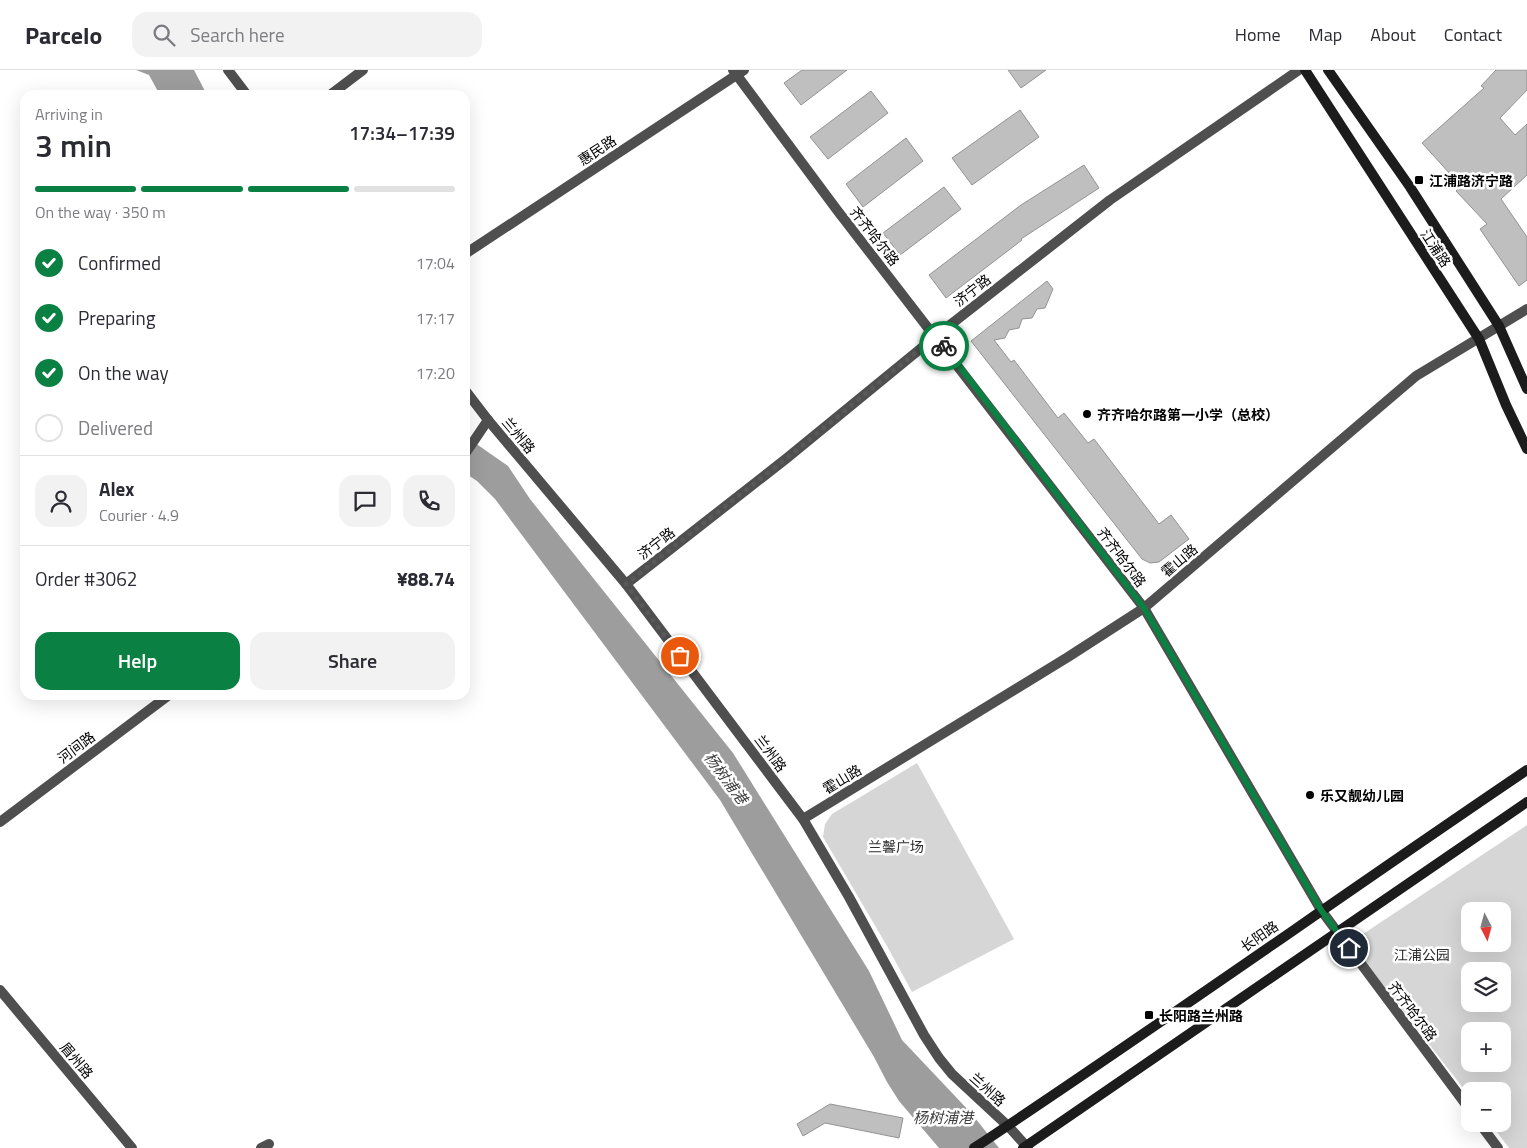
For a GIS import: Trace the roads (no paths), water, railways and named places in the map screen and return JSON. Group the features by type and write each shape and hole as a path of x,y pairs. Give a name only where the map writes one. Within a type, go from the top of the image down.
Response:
{"main road":[{"name":"江浦路","path":"1305,70 1479,339 1527,450"},
{"name":"江浦路","path":"1328,70 1410,187 1499,326 1527,389"},
{"name":"长阳路","path":"974,1148 1115,1054 1321,910 1527,770"},
{"path":"1026,1147 1527,802"}],"street":[{"path":"228,70 243,90"},
{"path":"337,90 363,70"},
{"name":"济宁路","path":"626,584 787,458 936,336 1110,200 1299,70"},
{"name":"齐齐哈尔路","path":"738,72 837,210 1144,608 1321,910 1461,1098"},
{"name":"惠民路","path":"470,251 738,72"},
{"name":"霍山路","path":"803,819 1068,657 1144,608 1416,376 1527,309"},
{"name":"兰州路","path":"470,397 626,584 803,819 849,897 924,1035 939,1058 952,1074 1008,1126 1026,1147"},
{"path":"470,446 488,420"},
{"name":"河间路","path":"0,822 162,700"},
{"name":"眉州路","path":"0,990 132,1148"},
{"path":"1486,1132 1498,1148"}],"water":[{"path":"136,70 194,70 204,90 157,90 149,75"},
{"name":"杨树浦港","path":"470,439 508,466 530,499 733,753 869,971 902,1040 971,1113 999,1148 939,1148 899,1101 720,800 495,499 470,476"}],"place":[{"name":"江浦路济宁路","path":"1419,180"},
{"name":"齐齐哈尔路第一小学（总校）","path":"1087,414"},
{"name":"乐又靓幼儿园","path":"1310,795"},
{"name":"长阳路兰州路","path":"1149,1015"}],"park label":[{"name":"兰馨广场","path":"896,846"},
{"name":"江浦公园","path":"1422,954"}]}
